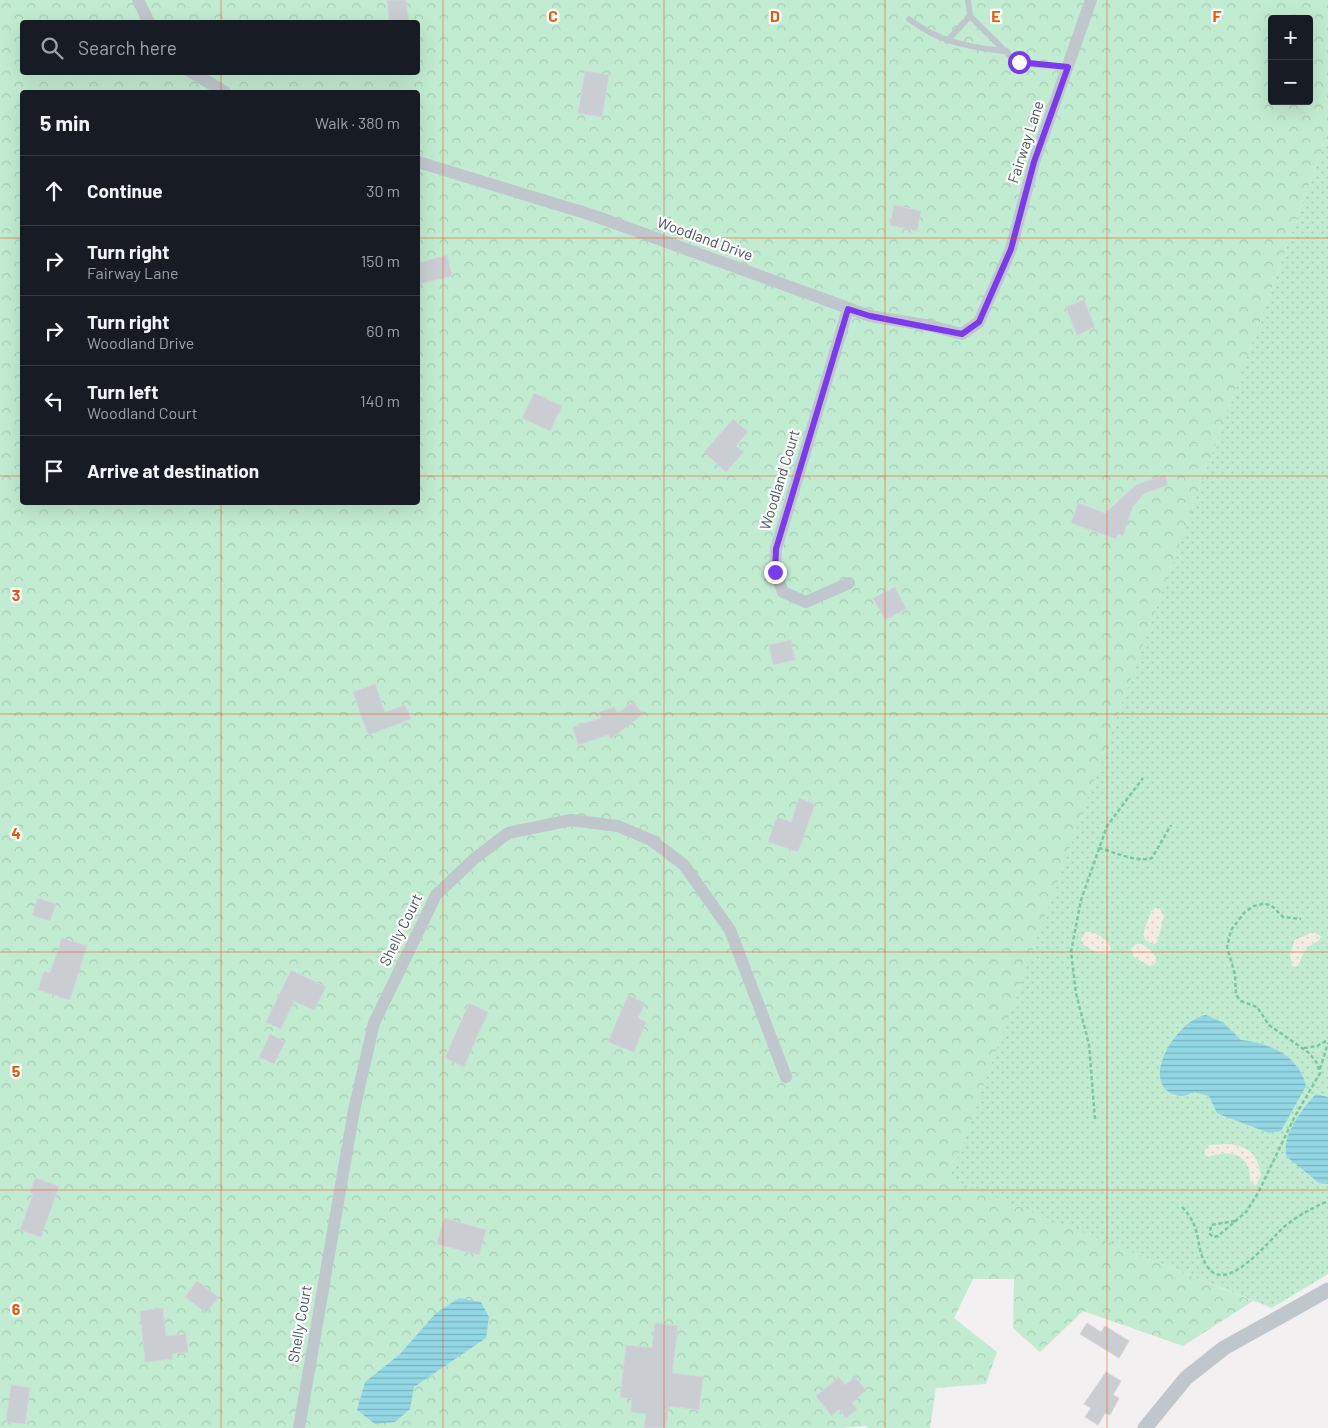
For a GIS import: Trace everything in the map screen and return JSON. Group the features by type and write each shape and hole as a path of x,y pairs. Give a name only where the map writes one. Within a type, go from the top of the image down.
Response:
{"street":[{"path":"138,0 148,20"},
{"name":"Fairway Lane","path":"979,322 1011,249 1034,162 1091,0"},
{"path":"196,75 222,90"},
{"name":"Woodland Drive","path":"420,163 595,216 870,316 962,334 979,322"},
{"name":"Woodland Court","path":"848,309 776,549 775,572 782,592 806,602 849,583"},
{"name":"Shelly Court","path":"299,1428 354,1110 374,1022 436,895 474,860 508,833 571,820 618,826 651,840 684,865 730,930 786,1077"},
{"path":"1145,1428 1186,1378 1224,1348 1328,1290"}],"lane":[{"path":"968,0 970,16 1003,51 1024,64 1068,67"},
{"path":"947,41 970,16"},
{"path":"909,19 921,28 947,41 1003,51"}],"path":[{"path":"1095,1119 1089,1045 1076,994 1071,952 1081,900 1107,826 1143,778"},
{"path":"1099,848 1146,860 1152,858 1170,826"},
{"path":"1301,919 1283,917 1271,905 1254,906 1245,912 1231,930 1227,947 1235,974 1236,995 1241,1001 1257,1007 1269,1025 1303,1048 1314,1058 1319,1070"},
{"path":"1303,1048 1317,1046 1328,1040"},
{"path":"1234,1221 1211,1225 1210,1234 1213,1237 1218,1236 1246,1212 1258,1193 1290,1127 1320,1073 1319,1070 1328,1043"},
{"path":"1182,1207 1197,1228 1206,1265 1212,1272 1223,1276 1234,1273 1299,1215 1328,1201"}],"green space":[{"path":"0,0 1328,0 1328,133 950,1179 1253,1301 1183,1346 1083,1311 1040,1352 1013,1328 1014,1279 973,1279 954,1318 997,1352 986,1384 936,1388 930,1428 867,1428 866,1426 842,1428 0,1428"},
{"path":"1328,133 1328,1274 1272,1308 949,1180"}],"sand":[{"path":"1155,908 1160,909 1164,916 1157,943 1154,944 1146,941 1143,934 1151,911"},
{"path":"1086,932 1098,934 1104,939 1111,949 1108,953 1097,952 1082,943 1081,940"},
{"path":"1313,932 1321,936 1319,941 1308,948 1298,966 1292,967 1290,954 1295,940"},
{"path":"1136,944 1142,944 1150,950 1156,957 1155,964 1149,966 1134,957 1131,949"},
{"path":"1229,1144 1248,1150 1255,1157 1261,1176 1256,1185 1251,1183 1249,1169 1245,1161 1236,1155 1225,1153 1208,1157 1205,1155 1205,1150 1210,1145"}],"water":[{"path":"1206,1015 1224,1023 1241,1040 1262,1044 1282,1053 1290,1059 1303,1076 1306,1086 1281,1131 1269,1133 1217,1113 1209,1096 1193,1092 1184,1096 1178,1096 1165,1088 1160,1078 1161,1065 1166,1052 1184,1028 1195,1019"},
{"path":"1316,1094 1328,1097 1328,1184 1319,1183 1287,1157 1287,1141 1294,1123"},
{"path":"459,1298 481,1302 489,1317 486,1338 414,1387 410,1409 395,1422 375,1424 357,1410 365,1382 399,1355 436,1313"}],"building":[{"path":"387,0 406,0 409,20 389,20"},
{"path":"585,71 609,75 602,117 578,113"},
{"path":"894,205 921,211 917,231 890,225"},
{"path":"447,255 452,276 420,284 420,262"},
{"path":"1084,300 1095,327 1077,335 1066,307"},
{"path":"534,393 562,406 550,431 522,418"},
{"path":"733,419 748,432 736,446 744,452 726,472 704,452"},
{"path":"1165,475 1168,485 1145,493 1133,506 1123,536 1118,534 1116,539 1071,523 1078,503 1105,513 1136,485"},
{"path":"895,587 906,609 885,620 873,598"},
{"path":"791,640 795,660 773,665 769,645"},
{"path":"375,684 385,712 405,705 411,719 368,735 353,692"},
{"path":"633,702 643,714 611,739 608,735 578,745 573,727 601,718 599,712 614,707 618,713"},
{"path":"799,798 815,804 798,852 768,842 777,817 791,822"},
{"path":"38,898 56,904 50,921 32,915"},
{"path":"62,938 87,946 70,1000 38,990 44,971 50,973"},
{"path":"291,970 326,987 314,1010 294,1001 281,1029 266,1022"},
{"path":"628,995 645,1003 638,1018 646,1022 634,1052 608,1042"},
{"path":"469,1003 488,1012 464,1067 445,1058"},
{"path":"270,1034 285,1042 274,1064 259,1057"},
{"path":"35,1178 59,1186 41,1237 20,1230 33,1194 30,1193"},
{"path":"444,1218 486,1230 479,1255 437,1244"},
{"path":"197,1281 218,1297 206,1313 185,1297"},
{"path":"163,1308 166,1336 186,1334 188,1352 172,1354 173,1359 145,1362 140,1311"},
{"path":"655,1323 678,1326 672,1373 703,1377 699,1410 669,1406 666,1428 644,1428 646,1414 631,1412 632,1399 620,1397 626,1345 652,1348"},
{"path":"1087,1323 1101,1332 1105,1326 1129,1341 1119,1358 1080,1334"},
{"path":"1106,1372 1121,1381 1113,1395 1119,1398 1110,1415 1105,1413 1098,1425 1085,1417 1091,1408 1084,1404"},
{"path":"839,1377 845,1385 855,1377 866,1390 852,1403 857,1409 846,1418 839,1409 832,1416 816,1396"},
{"path":"11,1385 30,1388 25,1424 6,1422"}],"route":[{"path":"775,572 776,549 848,309 870,316 932,326 962,334 979,322 1011,249 1034,162 1068,67 1019,62"}]}
